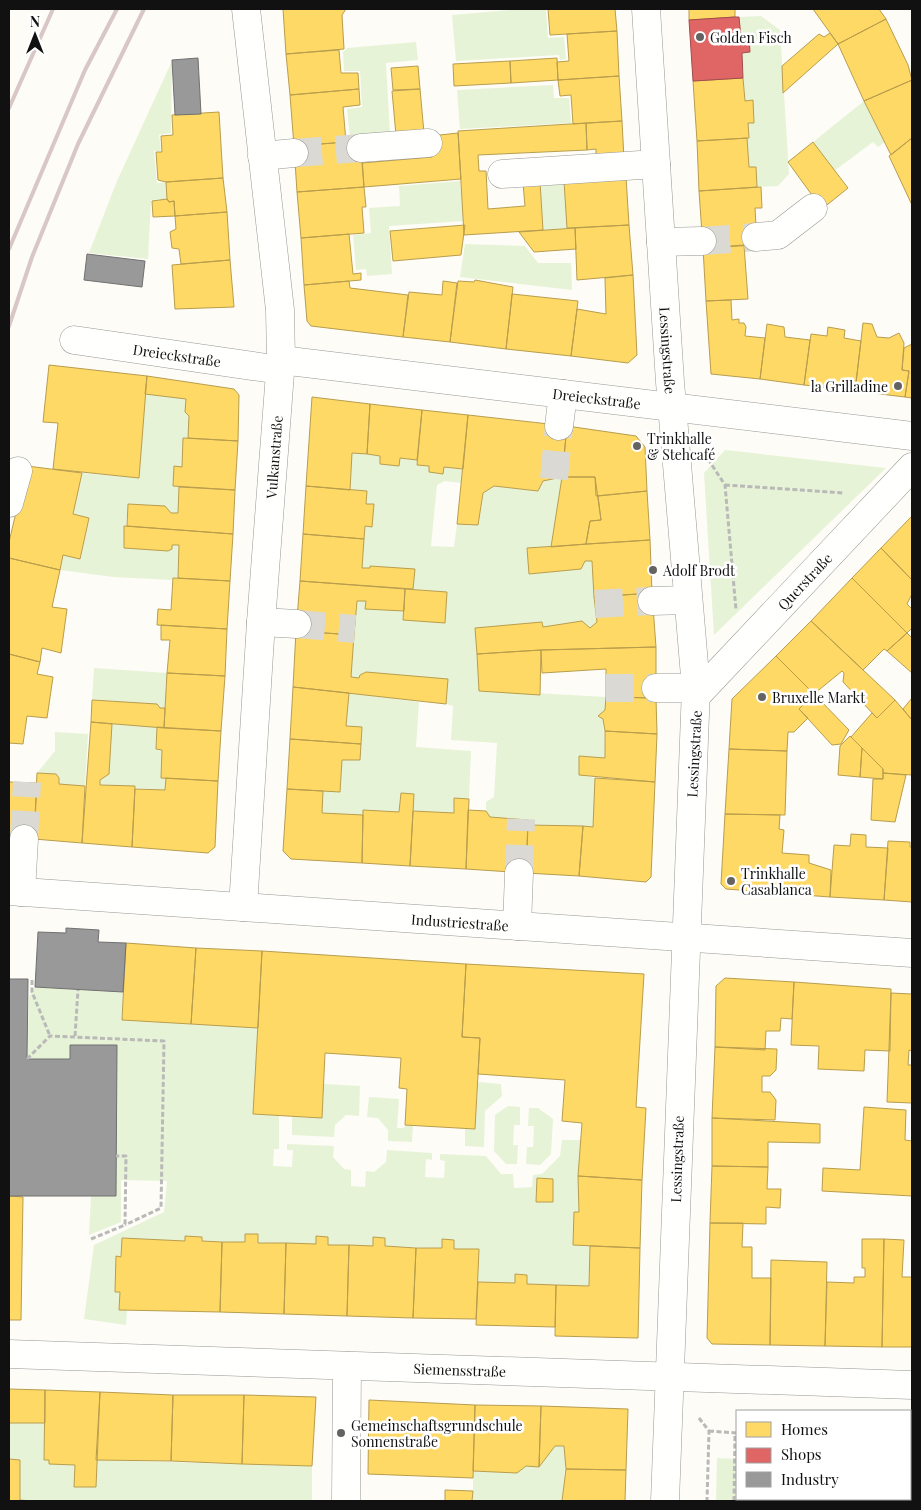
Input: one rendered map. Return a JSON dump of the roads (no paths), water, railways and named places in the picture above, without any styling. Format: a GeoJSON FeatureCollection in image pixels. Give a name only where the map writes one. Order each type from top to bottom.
{"type":"FeatureCollection","features":[{"type":"Feature","properties":{"kind":"street","name":"Vulkanstraße"},"geometry":{"type":"LineString","coordinates":[[243,907],[261,622],[281,365],[280,310],[246,9]]}},
{"type":"Feature","properties":{"kind":"street","name":"Lessingstraße"},"geometry":{"type":"LineString","coordinates":[[646,9],[687,600],[696,692],[665,1501]]}},
{"type":"Feature","properties":{"kind":"street"},"geometry":{"type":"LineString","coordinates":[[361,148],[428,143]]}},
{"type":"Feature","properties":{"kind":"street"},"geometry":{"type":"LineString","coordinates":[[262,156],[294,153]]}},
{"type":"Feature","properties":{"kind":"street"},"geometry":{"type":"LineString","coordinates":[[502,174],[656,164]]}},
{"type":"Feature","properties":{"kind":"street"},"geometry":{"type":"LineString","coordinates":[[756,236],[778,235],[813,208]]}},
{"type":"Feature","properties":{"kind":"street"},"geometry":{"type":"LineString","coordinates":[[662,242],[702,241]]}},
{"type":"Feature","properties":{"kind":"street","name":"Dreieckstraße"},"geometry":{"type":"LineString","coordinates":[[74,340],[281,365],[563,394],[912,436]]}},
{"type":"Feature","properties":{"kind":"street"},"geometry":{"type":"LineString","coordinates":[[559,426],[563,394]]}},
{"type":"Feature","properties":{"kind":"street","name":"Querstraße"},"geometry":{"type":"LineString","coordinates":[[696,692],[739,651],[912,467]]}},
{"type":"Feature","properties":{"kind":"street"},"geometry":{"type":"LineString","coordinates":[[9,503],[18,471]]}},
{"type":"Feature","properties":{"kind":"street"},"geometry":{"type":"LineString","coordinates":[[652,601],[687,600]]}},
{"type":"Feature","properties":{"kind":"street"},"geometry":{"type":"LineString","coordinates":[[261,622],[297,624]]}},
{"type":"Feature","properties":{"kind":"street"},"geometry":{"type":"LineString","coordinates":[[656,688],[696,692]]}},
{"type":"Feature","properties":{"kind":"street"},"geometry":{"type":"LineString","coordinates":[[15,892],[24,839]]}},
{"type":"Feature","properties":{"kind":"street"},"geometry":{"type":"LineString","coordinates":[[517,926],[519,873]]}},
{"type":"Feature","properties":{"kind":"street","name":"Industriestraße"},"geometry":{"type":"LineString","coordinates":[[15,892],[912,953]]}},
{"type":"Feature","properties":{"kind":"street","name":"Siemensstraße"},"geometry":{"type":"LineString","coordinates":[[9,1354],[912,1386]]}},
{"type":"Feature","properties":{"kind":"street"},"geometry":{"type":"LineString","coordinates":[[346,1501],[347,1366]]}},
{"type":"Feature","properties":{"kind":"tunnel"},"geometry":{"type":"LineString","coordinates":[[294,153],[361,148]]}},
{"type":"Feature","properties":{"kind":"tunnel"},"geometry":{"type":"LineString","coordinates":[[702,241],[756,237]]}},
{"type":"Feature","properties":{"kind":"tunnel"},"geometry":{"type":"LineString","coordinates":[[554,479],[559,426]]}},
{"type":"Feature","properties":{"kind":"tunnel"},"geometry":{"type":"LineString","coordinates":[[595,604],[652,601]]}},
{"type":"Feature","properties":{"kind":"tunnel"},"geometry":{"type":"LineString","coordinates":[[297,624],[355,629]]}},
{"type":"Feature","properties":{"kind":"tunnel"},"geometry":{"type":"LineString","coordinates":[[606,688],[656,688]]}},
{"type":"Feature","properties":{"kind":"tunnel"},"geometry":{"type":"LineString","coordinates":[[24,839],[27,782]]}},
{"type":"Feature","properties":{"kind":"tunnel"},"geometry":{"type":"LineString","coordinates":[[519,873],[521,819]]}},
{"type":"Feature","properties":{"kind":"railway"},"geometry":{"type":"LineString","coordinates":[[9,108],[53,9]]}},
{"type":"Feature","properties":{"kind":"railway"},"geometry":{"type":"LineString","coordinates":[[9,249],[85,70],[117,9]]}},
{"type":"Feature","properties":{"kind":"railway"},"geometry":{"type":"LineString","coordinates":[[9,326],[32,257],[78,144],[144,9]]}},
{"type":"Feature","properties":{"kind":"place","name":"Golden Fisch"},"geometry":{"type":"Point","coordinates":[700,37]}},
{"type":"Feature","properties":{"kind":"place","name":"la Grilladine"},"geometry":{"type":"Point","coordinates":[898,386]}},
{"type":"Feature","properties":{"kind":"place","name":"Trinkhalle & Stehcafé"},"geometry":{"type":"Point","coordinates":[637,446]}},
{"type":"Feature","properties":{"kind":"place","name":"Adolf Brodt"},"geometry":{"type":"Point","coordinates":[653,570]}},
{"type":"Feature","properties":{"kind":"place","name":"Bruxelle Markt"},"geometry":{"type":"Point","coordinates":[762,697]}},
{"type":"Feature","properties":{"kind":"place","name":"Trinkhalle Casablanca"},"geometry":{"type":"Point","coordinates":[731,881]}},
{"type":"Feature","properties":{"kind":"place","name":"Gemeinschaftsgrundschule Sonnenstraße"},"geometry":{"type":"Point","coordinates":[341,1433]}}]}
